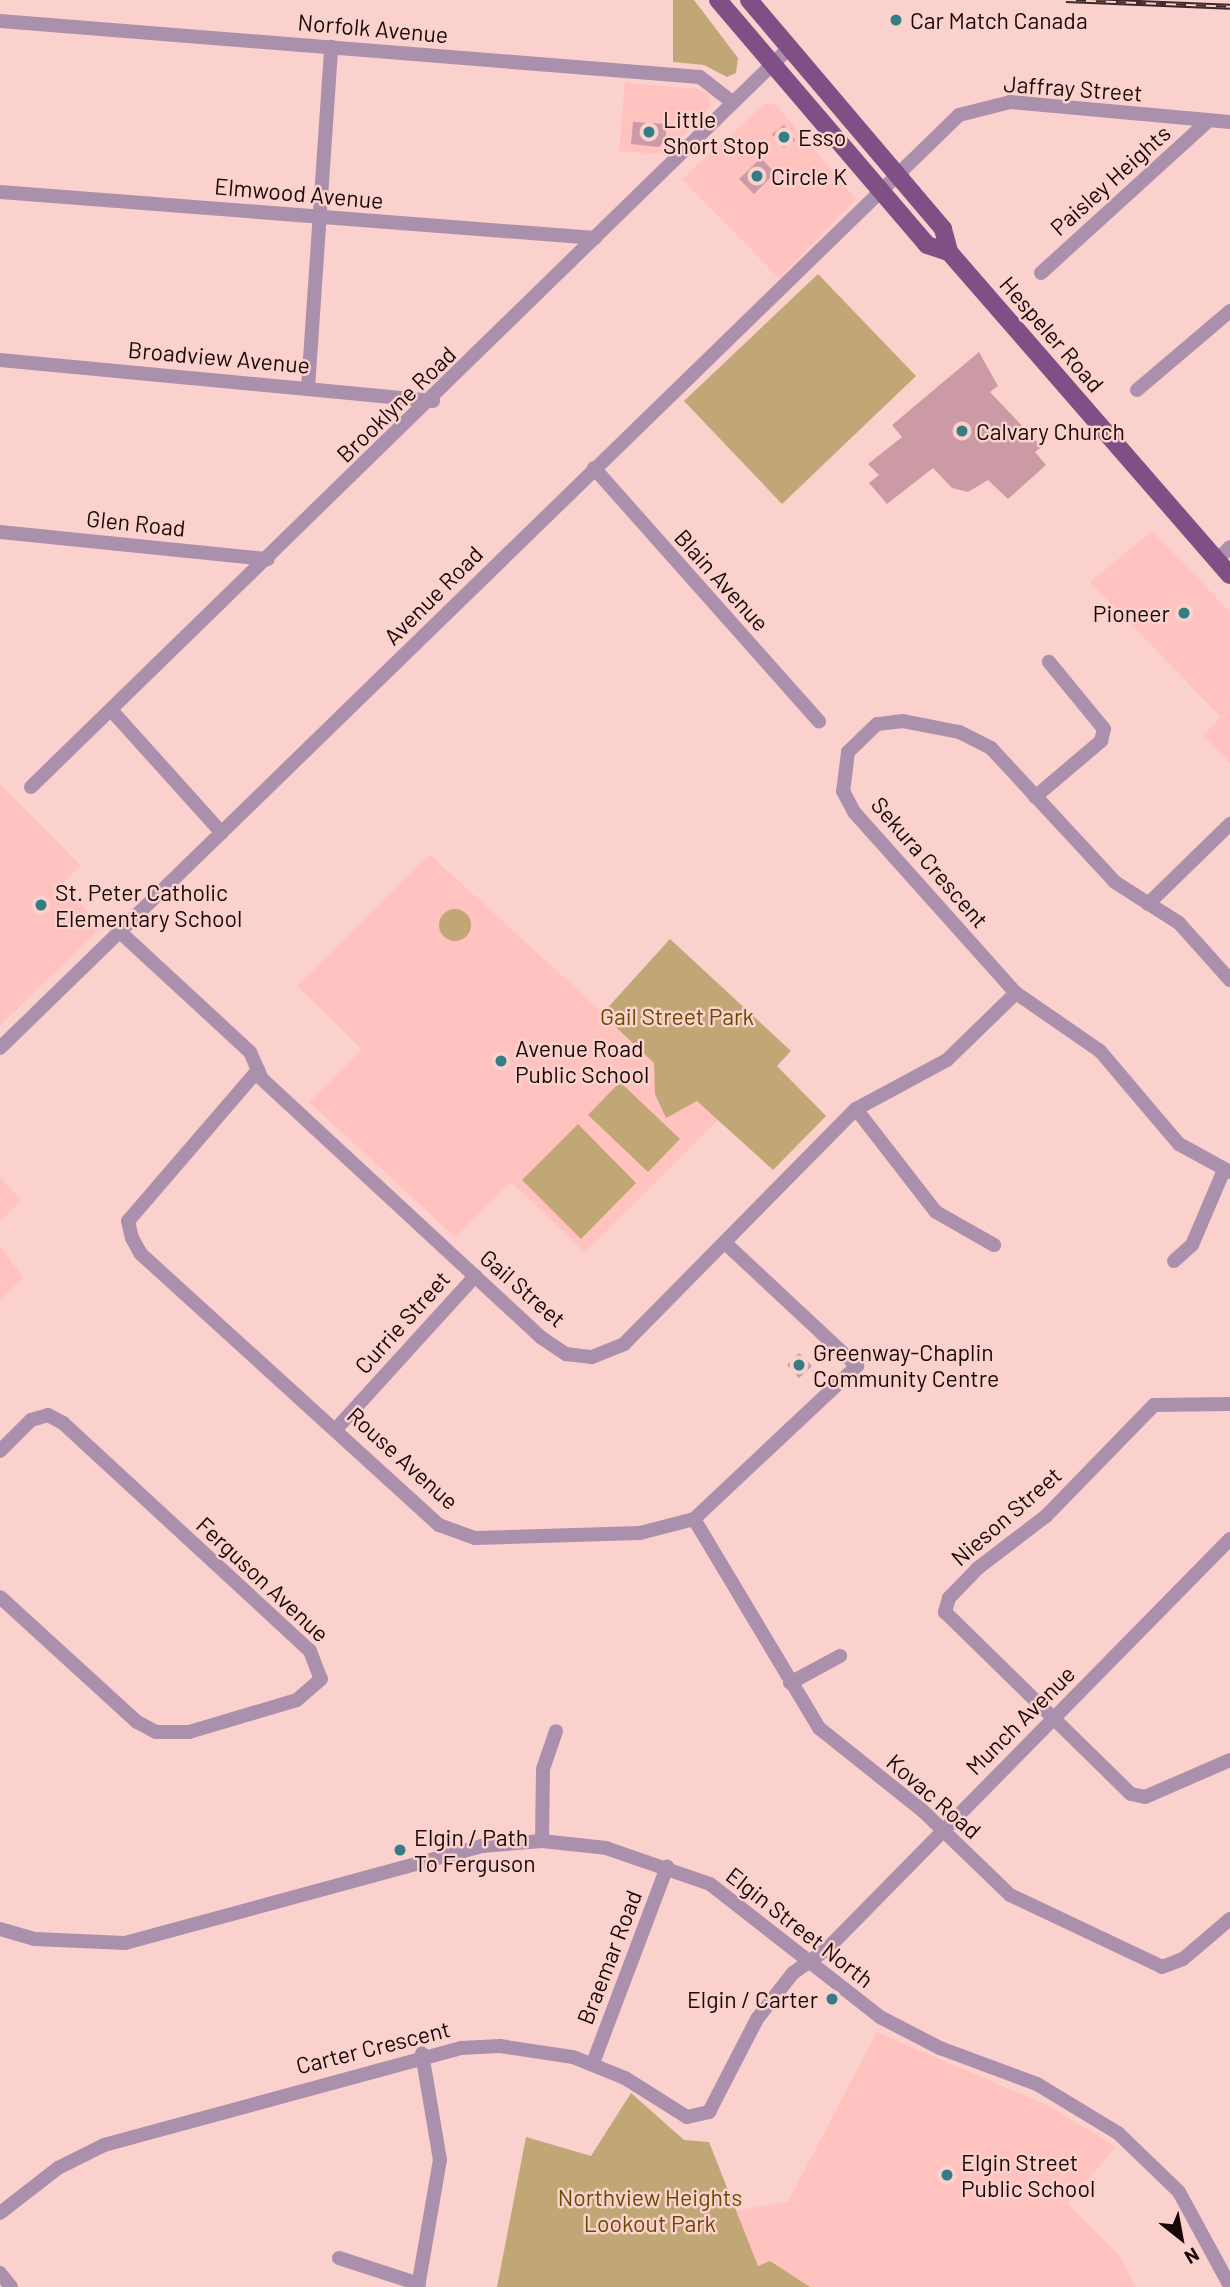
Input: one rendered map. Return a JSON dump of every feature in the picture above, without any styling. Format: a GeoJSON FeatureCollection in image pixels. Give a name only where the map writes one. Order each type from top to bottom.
{"type":"FeatureCollection","features":[{"type":"Feature","properties":{"kind":"main road","name":"Hespeler Road"},"geometry":{"type":"LineString","coordinates":[[718,0],[769,65],[927,245],[949,252]]}},
{"type":"Feature","properties":{"kind":"main road","name":"Hespeler Road"},"geometry":{"type":"LineString","coordinates":[[749,0],[943,229],[949,252],[1230,575]]}},
{"type":"Feature","properties":{"kind":"street","name":"Norfolk Avenue"},"geometry":{"type":"LineString","coordinates":[[0,21],[700,77],[732,102]]}},
{"type":"Feature","properties":{"kind":"street"},"geometry":{"type":"LineString","coordinates":[[308,388],[331,47]]}},
{"type":"Feature","properties":{"kind":"street","name":"Brooklyne Road"},"geometry":{"type":"LineString","coordinates":[[31,787],[433,401],[788,49]]}},
{"type":"Feature","properties":{"kind":"street","name":"Jaffray Street"},"geometry":{"type":"LineString","coordinates":[[897,175],[975,108],[1010,102],[1230,122]]}},
{"type":"Feature","properties":{"kind":"street","name":"Paisley Heights"},"geometry":{"type":"LineString","coordinates":[[1041,273],[1209,120]]}},
{"type":"Feature","properties":{"kind":"street","name":"Avenue Road"},"geometry":{"type":"LineString","coordinates":[[0,1048],[897,175]]}},
{"type":"Feature","properties":{"kind":"street","name":"Elmwood Avenue"},"geometry":{"type":"LineString","coordinates":[[0,192],[596,238]]}},
{"type":"Feature","properties":{"kind":"street"},"geometry":{"type":"LineString","coordinates":[[1137,390],[1230,311]]}},
{"type":"Feature","properties":{"kind":"street","name":"Broadview Avenue"},"geometry":{"type":"LineString","coordinates":[[0,360],[433,401]]}},
{"type":"Feature","properties":{"kind":"street","name":"Blain Avenue"},"geometry":{"type":"LineString","coordinates":[[594,468],[820,720]]}},
{"type":"Feature","properties":{"kind":"street","name":"Glen Road"},"geometry":{"type":"LineString","coordinates":[[0,532],[268,559]]}},
{"type":"Feature","properties":{"kind":"street"},"geometry":{"type":"LineString","coordinates":[[1217,560],[1230,547]]}},
{"type":"Feature","properties":{"kind":"street"},"geometry":{"type":"LineString","coordinates":[[1035,797],[1101,741],[1104,729],[1049,662]]}},
{"type":"Feature","properties":{"kind":"street"},"geometry":{"type":"LineString","coordinates":[[112,711],[222,833]]}},
{"type":"Feature","properties":{"kind":"street","name":"Sekura Crescent"},"geometry":{"type":"LineString","coordinates":[[1227,1171],[1179,1144],[1100,1051],[1016,993],[854,812],[843,791],[842,767],[860,734],[877,724],[936,726],[991,748],[1115,882],[1178,923],[1230,980]]}},
{"type":"Feature","properties":{"kind":"street"},"geometry":{"type":"LineString","coordinates":[[1148,904],[1230,824]]}},
{"type":"Feature","properties":{"kind":"street","name":"Gail Street"},"geometry":{"type":"LineString","coordinates":[[120,932],[250,1052],[258,1070],[542,1338],[566,1354],[592,1357],[624,1344],[856,1109],[947,1060],[1016,993]]}},
{"type":"Feature","properties":{"kind":"street","name":"Rouse Avenue"},"geometry":{"type":"LineString","coordinates":[[258,1070],[128,1221],[141,1254],[439,1525],[475,1538],[640,1533],[694,1519],[857,1366],[725,1243]]}},
{"type":"Feature","properties":{"kind":"street"},"geometry":{"type":"LineString","coordinates":[[856,1109],[936,1212],[993,1245]]}},
{"type":"Feature","properties":{"kind":"street"},"geometry":{"type":"LineString","coordinates":[[1174,1261],[1192,1245],[1227,1171]]}},
{"type":"Feature","properties":{"kind":"street","name":"Currie Street"},"geometry":{"type":"LineString","coordinates":[[336,1429],[475,1276]]}},
{"type":"Feature","properties":{"kind":"street","name":"Nieson Street"},"geometry":{"type":"LineString","coordinates":[[1052,1718],[952,1621],[945,1612],[949,1598],[1046,1516],[1154,1405],[1230,1404]]}},
{"type":"Feature","properties":{"kind":"street","name":"Ferguson Avenue"},"geometry":{"type":"LineString","coordinates":[[0,1451],[31,1420],[48,1415],[63,1423],[310,1651],[321,1679],[297,1700],[189,1732],[156,1732],[137,1722],[0,1597]]}},
{"type":"Feature","properties":{"kind":"street","name":"Kovac Road"},"geometry":{"type":"LineString","coordinates":[[694,1519],[819,1728],[943,1831],[1021,1902],[1150,1965],[1183,1959],[1230,1919]]}},
{"type":"Feature","properties":{"kind":"street","name":"Munch Avenue"},"geometry":{"type":"LineString","coordinates":[[810,1960],[943,1831],[1230,1539]]}},
{"type":"Feature","properties":{"kind":"street"},"geometry":{"type":"LineString","coordinates":[[790,1683],[840,1656]]}},
{"type":"Feature","properties":{"kind":"street"},"geometry":{"type":"LineString","coordinates":[[1052,1718],[1131,1794],[1145,1797],[1230,1760]]}},
{"type":"Feature","properties":{"kind":"street"},"geometry":{"type":"LineString","coordinates":[[542,1841],[542,1769],[556,1731]]}},
{"type":"Feature","properties":{"kind":"street","name":"Elgin Street North"},"geometry":{"type":"LineString","coordinates":[[0,1929],[85,1944],[163,1937],[421,1859],[542,1841],[606,1848],[710,1884],[894,2025],[1037,2084],[1118,2133],[1179,2192],[1227,2267],[1230,2286]]}},
{"type":"Feature","properties":{"kind":"street","name":"Braemar Road"},"geometry":{"type":"LineString","coordinates":[[593,2063],[667,1867]]}},
{"type":"Feature","properties":{"kind":"street","name":"Carter Crescent"},"geometry":{"type":"LineString","coordinates":[[0,2213],[58,2168],[104,2145],[422,2054],[500,2046],[593,2063],[696,2119],[717,2098],[765,2008],[810,1960]]}},
{"type":"Feature","properties":{"kind":"street"},"geometry":{"type":"LineString","coordinates":[[340,2258],[418,2285],[440,2160],[422,2054]]}},
{"type":"Feature","properties":{"kind":"street"},"geometry":{"type":"LineString","coordinates":[[0,2273],[11,2287]]}},
{"type":"Feature","properties":{"kind":"shaded area"},"geometry":{"type":"Polygon","coordinates":[[[625,83],[698,89],[709,94],[711,106],[666,154],[619,151],[625,83]]]}},
{"type":"Feature","properties":{"kind":"shaded area"},"geometry":{"type":"Polygon","coordinates":[[[766,103],[776,105],[856,199],[779,278],[682,179],[766,103]]]}},
{"type":"Feature","properties":{"kind":"shaded area"},"geometry":{"type":"Polygon","coordinates":[[[1152,531],[1230,612],[1230,763],[1203,735],[1221,717],[1090,582],[1152,531]]]}},
{"type":"Feature","properties":{"kind":"shaded area","name":"St. Peter Catholic Elementary School"},"geometry":{"type":"Polygon","coordinates":[[[0,784],[81,866],[62,883],[102,927],[0,1025],[0,784]]]}},
{"type":"Feature","properties":{"kind":"shaded area","name":"Avenue Road Public School"},"geometry":{"type":"Polygon","coordinates":[[[430,855],[719,1119],[585,1252],[511,1182],[455,1237],[309,1102],[362,1049],[297,986],[430,855]]]}},
{"type":"Feature","properties":{"kind":"shaded area"},"geometry":{"type":"Polygon","coordinates":[[[0,1177],[21,1200],[0,1222],[0,1177]]]}},
{"type":"Feature","properties":{"kind":"shaded area"},"geometry":{"type":"Polygon","coordinates":[[[0,1245],[23,1278],[0,1300],[0,1245]]]}},
{"type":"Feature","properties":{"kind":"shaded area","name":"Elgin Street Public School"},"geometry":{"type":"Polygon","coordinates":[[[877,2032],[1049,2106],[1116,2147],[1067,2203],[1120,2256],[1135,2287],[767,2287],[734,2211],[788,2202],[877,2032]]]}},
{"type":"Feature","properties":{"kind":"green space"},"geometry":{"type":"Polygon","coordinates":[[[673,0],[694,0],[738,58],[736,73],[727,77],[704,65],[673,62],[673,0]]]}},
{"type":"Feature","properties":{"kind":"green space"},"geometry":{"type":"Polygon","coordinates":[[[818,274],[916,376],[782,504],[684,401],[818,274]]]}},
{"type":"Feature","properties":{"kind":"green space"},"geometry":{"type":"Polygon","coordinates":[[[455,909],[466,914],[471,925],[466,936],[455,941],[444,936],[439,925],[444,914],[455,909]]]}},
{"type":"Feature","properties":{"kind":"green space","name":"Gail Street Park"},"geometry":{"type":"Polygon","coordinates":[[[670,939],[791,1051],[777,1066],[826,1116],[773,1170],[697,1101],[666,1118],[655,1094],[654,1063],[602,1014],[670,939]]]}},
{"type":"Feature","properties":{"kind":"green space"},"geometry":{"type":"Polygon","coordinates":[[[620,1082],[680,1139],[648,1172],[588,1115],[620,1082]]]}},
{"type":"Feature","properties":{"kind":"green space"},"geometry":{"type":"Polygon","coordinates":[[[578,1124],[636,1183],[581,1239],[522,1180],[578,1124]]]}},
{"type":"Feature","properties":{"kind":"green space","name":"Northview Heights Lookout Park"},"geometry":{"type":"Polygon","coordinates":[[[631,2093],[684,2140],[709,2142],[758,2266],[770,2261],[810,2287],[497,2287],[526,2137],[591,2156],[631,2093]]]}},
{"type":"Feature","properties":{"kind":"building","name":"Little Short Stop"},"geometry":{"type":"Polygon","coordinates":[[[633,122],[667,124],[665,140],[659,147],[631,144],[633,122]]]}},
{"type":"Feature","properties":{"kind":"building","name":"Esso"},"geometry":{"type":"Polygon","coordinates":[[[784,125],[795,140],[784,148],[772,134],[784,125]]]}},
{"type":"Feature","properties":{"kind":"building","name":"Circle K"},"geometry":{"type":"Polygon","coordinates":[[[761,158],[775,173],[754,194],[739,179],[761,158]]]}},
{"type":"Feature","properties":{"kind":"building","name":"Calvary Church"},"geometry":{"type":"Polygon","coordinates":[[[979,352],[998,386],[990,392],[1042,447],[1035,452],[1046,465],[1008,499],[988,480],[968,492],[952,488],[933,468],[887,504],[869,483],[879,475],[868,464],[902,437],[892,425],[979,352]]]}},
{"type":"Feature","properties":{"kind":"building","name":"Greenway-Chaplin Community Centre"},"geometry":{"type":"Polygon","coordinates":[[[799,1353],[812,1366],[799,1378],[787,1365],[799,1353]]]}},
{"type":"Feature","properties":{"kind":"railway"},"geometry":{"type":"LineString","coordinates":[[1066,0],[1230,7]]}},
{"type":"Feature","properties":{"kind":"place","name":"Car Match Canada"},"geometry":{"type":"Point","coordinates":[896,20]}},
{"type":"Feature","properties":{"kind":"place","name":"Little Short Stop"},"geometry":{"type":"Point","coordinates":[649,132]}},
{"type":"Feature","properties":{"kind":"place","name":"Esso"},"geometry":{"type":"Point","coordinates":[784,137]}},
{"type":"Feature","properties":{"kind":"place","name":"Circle K"},"geometry":{"type":"Point","coordinates":[757,176]}},
{"type":"Feature","properties":{"kind":"place","name":"Calvary Church"},"geometry":{"type":"Point","coordinates":[962,431]}},
{"type":"Feature","properties":{"kind":"place","name":"Pioneer"},"geometry":{"type":"Point","coordinates":[1184,613]}},
{"type":"Feature","properties":{"kind":"place","name":"St. Peter Catholic Elementary School"},"geometry":{"type":"Point","coordinates":[41,905]}},
{"type":"Feature","properties":{"kind":"place","name":"Avenue Road Public School"},"geometry":{"type":"Point","coordinates":[501,1061]}},
{"type":"Feature","properties":{"kind":"place","name":"Greenway-Chaplin Community Centre"},"geometry":{"type":"Point","coordinates":[799,1365]}},
{"type":"Feature","properties":{"kind":"place","name":"Elgin / Path To Ferguson"},"geometry":{"type":"Point","coordinates":[400,1850]}},
{"type":"Feature","properties":{"kind":"place","name":"Elgin / Carter"},"geometry":{"type":"Point","coordinates":[832,1999]}},
{"type":"Feature","properties":{"kind":"place","name":"Elgin Street Public School"},"geometry":{"type":"Point","coordinates":[947,2175]}}]}
